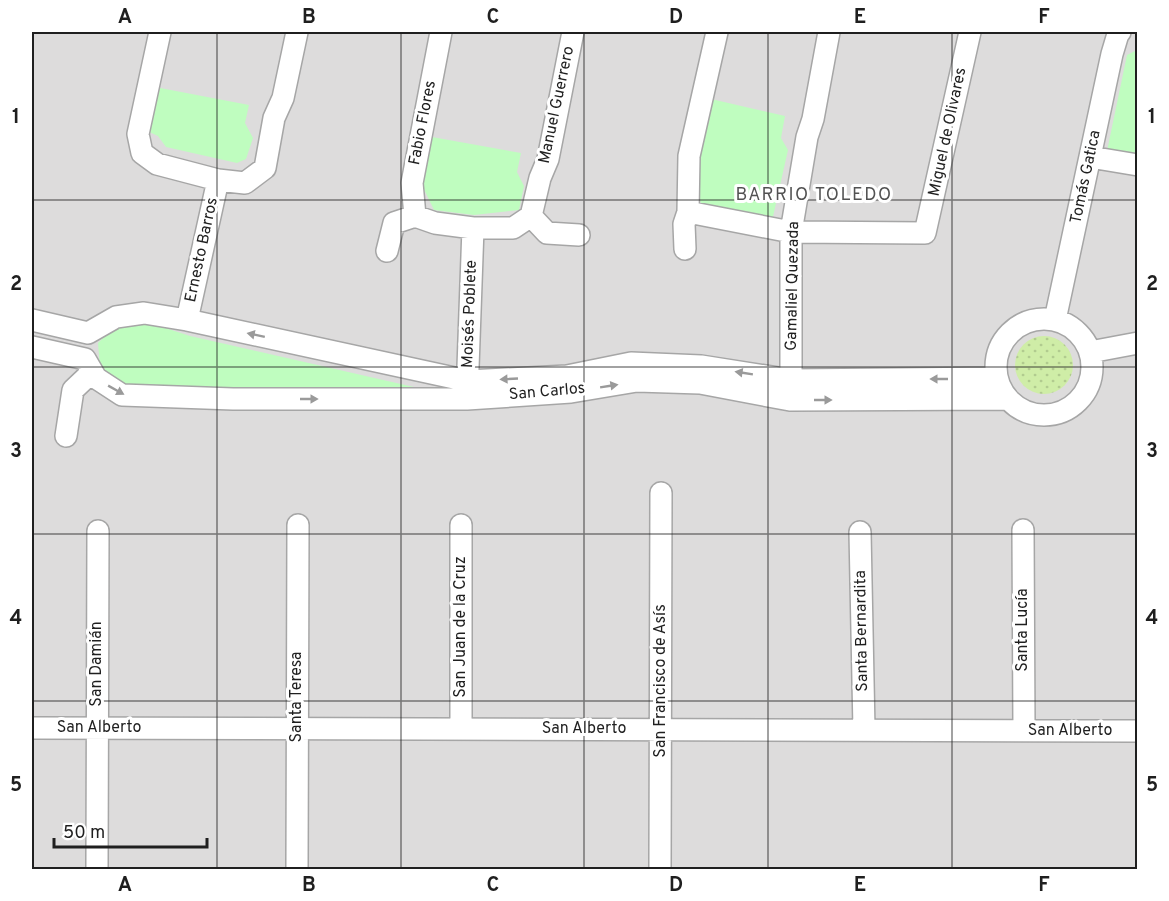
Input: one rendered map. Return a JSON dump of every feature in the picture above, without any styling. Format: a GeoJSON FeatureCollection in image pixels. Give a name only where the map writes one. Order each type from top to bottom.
{"type":"FeatureCollection","features":[{"type":"Feature","properties":{"kind":"street","name":"Ernesto Barros"},"geometry":{"type":"LineString","coordinates":[[160,32],[138,134],[142,153],[157,165],[218,180],[245,183],[265,168],[274,118],[283,98],[297,32]]}},
{"type":"Feature","properties":{"kind":"street","name":"Fabio Flores"},"geometry":{"type":"LineString","coordinates":[[415,216],[412,183],[441,32]]}},
{"type":"Feature","properties":{"kind":"street","name":"Manuel Guerrero"},"geometry":{"type":"LineString","coordinates":[[531,216],[540,178],[548,159],[573,32]]}},
{"type":"Feature","properties":{"kind":"street"},"geometry":{"type":"LineString","coordinates":[[685,249],[684,224],[688,212],[689,156],[717,32]]}},
{"type":"Feature","properties":{"kind":"street","name":"Gamaliel Quezada"},"geometry":{"type":"LineString","coordinates":[[791,390],[792,232],[807,137],[813,119],[829,32]]}},
{"type":"Feature","properties":{"kind":"street","name":"Miguel de Olivares"},"geometry":{"type":"LineString","coordinates":[[792,232],[926,233],[970,32]]}},
{"type":"Feature","properties":{"kind":"street","name":"Tomás Gatica"},"geometry":{"type":"LineString","coordinates":[[1055,320],[1119,32]]}},
{"type":"Feature","properties":{"kind":"street"},"geometry":{"type":"LineString","coordinates":[[1090,157],[1137,165]]}},
{"type":"Feature","properties":{"kind":"street","name":"Ernesto Barros"},"geometry":{"type":"LineString","coordinates":[[187,320],[218,180]]}},
{"type":"Feature","properties":{"kind":"street"},"geometry":{"type":"LineString","coordinates":[[688,212],[792,232]]}},
{"type":"Feature","properties":{"kind":"street"},"geometry":{"type":"LineString","coordinates":[[387,251],[394,223],[415,216],[435,223],[474,228],[513,228],[531,216],[547,233],[579,235]]}},
{"type":"Feature","properties":{"kind":"street","name":"Moisés Poblete"},"geometry":{"type":"LineString","coordinates":[[467,390],[474,228]]}},
{"type":"Feature","properties":{"kind":"street","name":"San Carlos"},"geometry":{"type":"LineString","coordinates":[[88,333],[117,317],[144,313],[187,320],[467,390]]}},
{"type":"Feature","properties":{"kind":"street"},"geometry":{"type":"LineString","coordinates":[[1038,319],[1064,323],[1080,335],[1090,352],[1092,366],[1090,381],[1084,394],[1074,405],[1062,412],[1048,415],[1033,414],[1020,408],[1008,399],[997,378],[996,362],[1001,347],[1010,334],[1023,324],[1038,319]]}},
{"type":"Feature","properties":{"kind":"street"},"geometry":{"type":"LineString","coordinates":[[32,320],[88,333],[89,366],[73,390],[66,436]]}},
{"type":"Feature","properties":{"kind":"street"},"geometry":{"type":"LineString","coordinates":[[1090,352],[1137,344]]}},
{"type":"Feature","properties":{"kind":"street","name":"San Carlos"},"geometry":{"type":"LineString","coordinates":[[32,347],[89,366],[96,378],[122,395],[234,399],[467,390],[567,376],[631,363],[701,366],[791,390],[1008,399]]}},
{"type":"Feature","properties":{"kind":"street","name":"San Carlos"},"geometry":{"type":"LineString","coordinates":[[791,390],[997,378]]}},
{"type":"Feature","properties":{"kind":"street","name":"San Francisco de Asís"},"geometry":{"type":"LineString","coordinates":[[660,870],[662,493]]}},
{"type":"Feature","properties":{"kind":"street","name":"Santa Teresa"},"geometry":{"type":"LineString","coordinates":[[297,870],[298,525]]}},
{"type":"Feature","properties":{"kind":"street","name":"San Juan de la Cruz"},"geometry":{"type":"LineString","coordinates":[[461,525],[461,729]]}},
{"type":"Feature","properties":{"kind":"street","name":"Santa Lucía"},"geometry":{"type":"LineString","coordinates":[[1023,530],[1024,731]]}},
{"type":"Feature","properties":{"kind":"street","name":"San Damián"},"geometry":{"type":"LineString","coordinates":[[97,870],[98,531]]}},
{"type":"Feature","properties":{"kind":"street","name":"Santa Bernardita"},"geometry":{"type":"LineString","coordinates":[[860,532],[864,730]]}},
{"type":"Feature","properties":{"kind":"street","name":"San Alberto"},"geometry":{"type":"LineString","coordinates":[[32,728],[1137,731]]}},
{"type":"Feature","properties":{"kind":"shaded area"},"geometry":{"type":"Polygon","coordinates":[[[32,32],[1137,32],[1137,869],[32,869],[32,32]]]}},
{"type":"Feature","properties":{"kind":"green space"},"geometry":{"type":"Polygon","coordinates":[[[1137,50],[1137,158],[1107,151],[1127,55],[1137,50]]]}},
{"type":"Feature","properties":{"kind":"green space"},"geometry":{"type":"Polygon","coordinates":[[[155,87],[249,105],[245,123],[253,138],[246,159],[237,163],[166,147],[158,136],[147,131],[155,87]]]}},
{"type":"Feature","properties":{"kind":"green space"},"geometry":{"type":"Polygon","coordinates":[[[711,99],[785,116],[781,138],[788,150],[772,221],[706,209],[695,195],[697,163],[711,99]]]}},
{"type":"Feature","properties":{"kind":"green space"},"geometry":{"type":"Polygon","coordinates":[[[432,137],[521,153],[517,172],[524,186],[519,210],[474,215],[434,210],[422,185],[432,137]]]}},
{"type":"Feature","properties":{"kind":"green space"},"geometry":{"type":"Polygon","coordinates":[[[150,323],[190,336],[427,390],[224,391],[121,384],[100,367],[98,343],[117,324],[150,323]]]}},
{"type":"Feature","properties":{"kind":"green space"},"geometry":{"type":"Polygon","coordinates":[[[1044,336],[1055,338],[1068,349],[1073,365],[1071,376],[1060,389],[1044,394],[1033,392],[1020,381],[1015,365],[1017,354],[1028,341],[1044,336]]]}},
{"type":"Feature","properties":{"kind":"district","name":"BARRIO TOLEDO"},"geometry":{"type":"Point","coordinates":[814,195]}}]}
